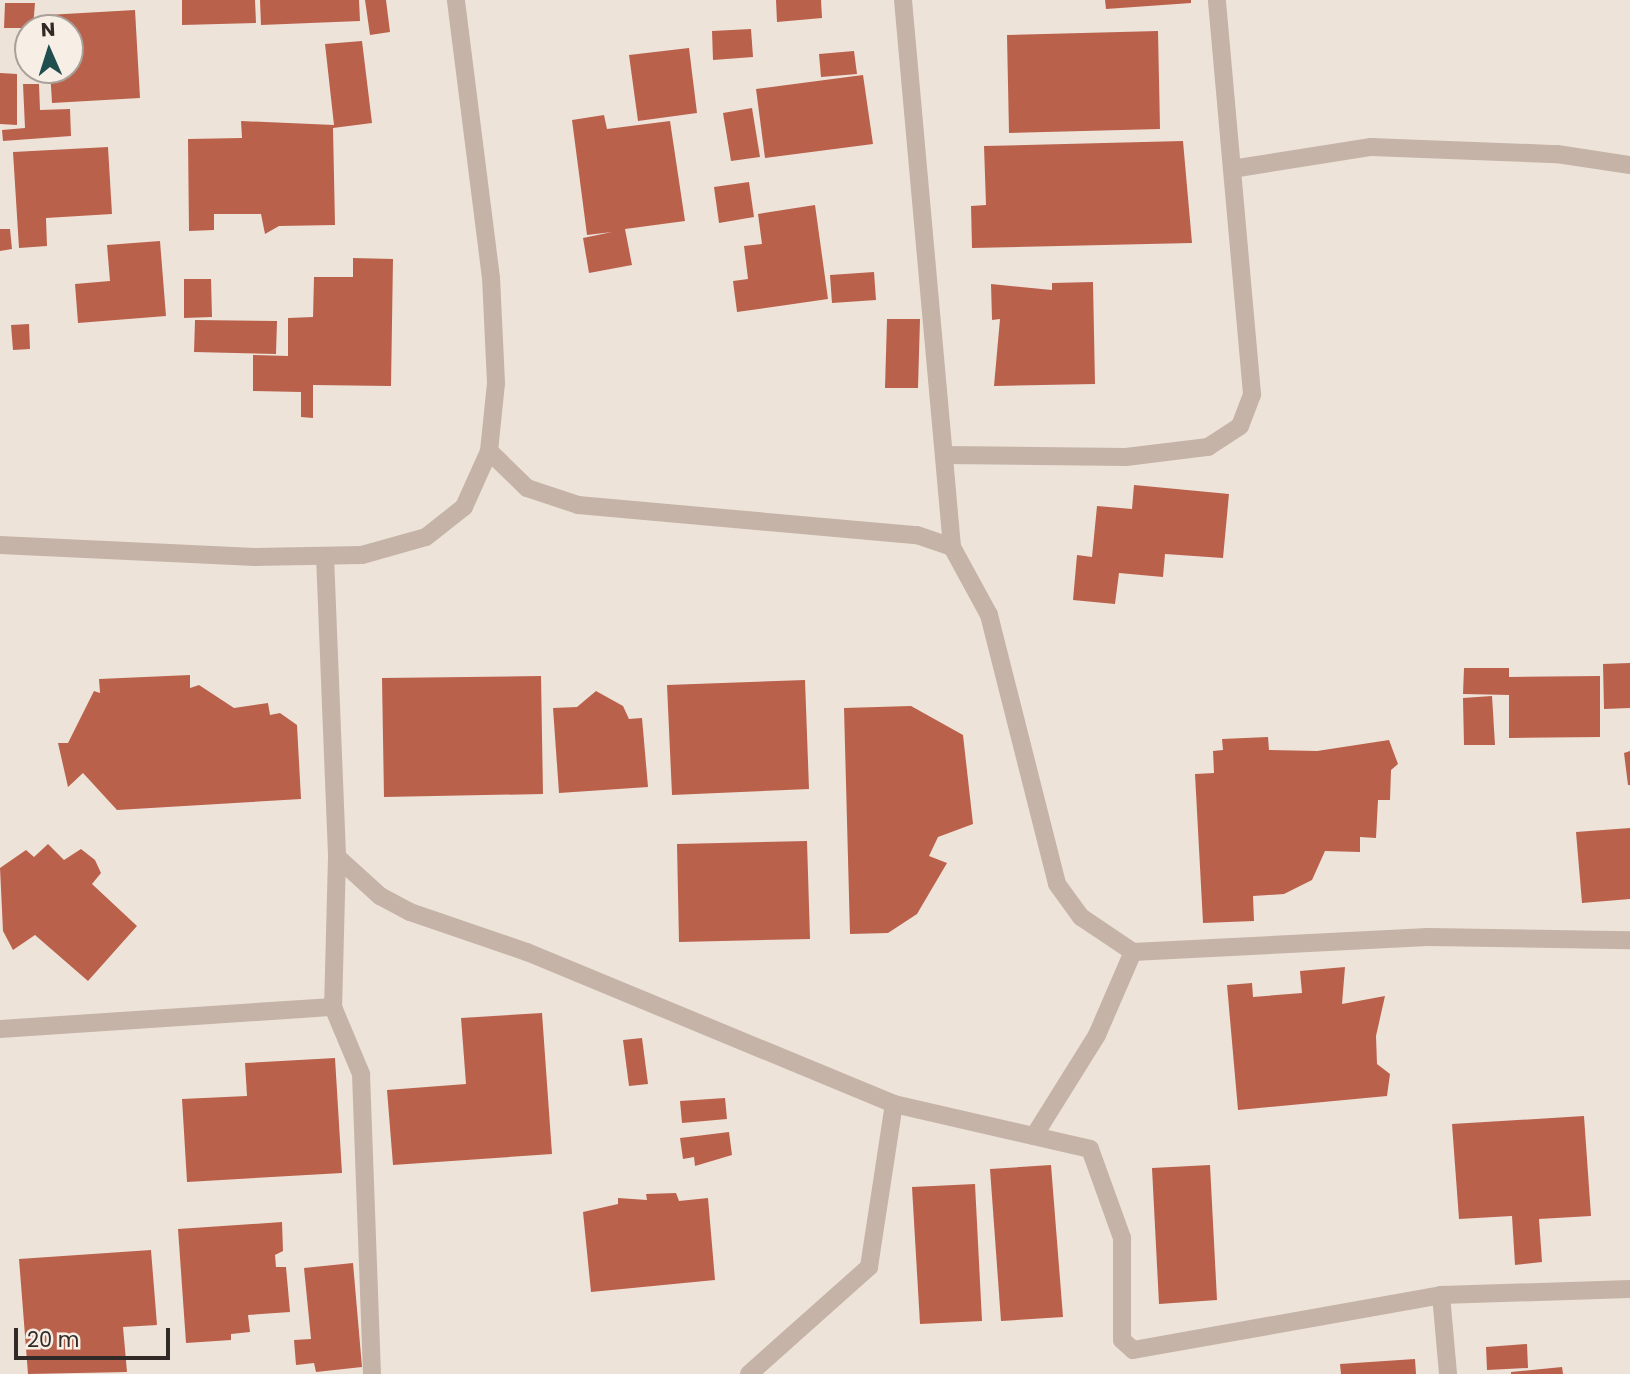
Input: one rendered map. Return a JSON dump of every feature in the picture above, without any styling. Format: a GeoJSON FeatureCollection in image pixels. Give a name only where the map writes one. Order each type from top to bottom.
{"type":"FeatureCollection","features":[{"type":"Feature","properties":{"kind":"street"},"geometry":{"type":"LineString","coordinates":[[0,545],[362,555],[426,537],[464,507],[489,451],[496,383],[491,278],[456,0]]}},
{"type":"Feature","properties":{"kind":"street"},"geometry":{"type":"LineString","coordinates":[[903,0],[953,547],[989,615],[1057,884],[1081,917],[1133,952],[1428,937],[1630,940]]}},
{"type":"Feature","properties":{"kind":"street"},"geometry":{"type":"LineString","coordinates":[[944,455],[1126,457],[1208,447],[1240,426],[1252,394],[1217,0]]}},
{"type":"Feature","properties":{"kind":"street"},"geometry":{"type":"LineString","coordinates":[[1232,169],[1371,147],[1557,155],[1630,165]]}},
{"type":"Feature","properties":{"kind":"street"},"geometry":{"type":"LineString","coordinates":[[489,451],[527,488],[579,505],[917,536],[953,547]]}},
{"type":"Feature","properties":{"kind":"street"},"geometry":{"type":"LineString","coordinates":[[325,556],[337,857],[333,1007],[361,1074],[372,1374]]}},
{"type":"Feature","properties":{"kind":"street"},"geometry":{"type":"LineString","coordinates":[[337,857],[380,896],[410,912],[527,952],[894,1104],[1090,1149],[1122,1238],[1122,1340],[1133,1350],[1440,1295],[1630,1289]]}},
{"type":"Feature","properties":{"kind":"street"},"geometry":{"type":"LineString","coordinates":[[1034,1136],[1097,1035],[1133,952]]}},
{"type":"Feature","properties":{"kind":"street"},"geometry":{"type":"LineString","coordinates":[[0,1029],[333,1007]]}},
{"type":"Feature","properties":{"kind":"street"},"geometry":{"type":"LineString","coordinates":[[749,1374],[869,1267],[894,1104]]}},
{"type":"Feature","properties":{"kind":"street"},"geometry":{"type":"LineString","coordinates":[[1440,1295],[1448,1374]]}},
{"type":"Feature","properties":{"kind":"building"},"geometry":{"type":"Polygon","coordinates":[[[182,0],[255,0],[256,23],[182,25],[182,0]]]}},
{"type":"Feature","properties":{"kind":"building"},"geometry":{"type":"Polygon","coordinates":[[[260,0],[359,0],[360,21],[261,25],[260,0]]]}},
{"type":"Feature","properties":{"kind":"building"},"geometry":{"type":"Polygon","coordinates":[[[365,0],[386,0],[390,32],[370,35],[365,0]]]}},
{"type":"Feature","properties":{"kind":"building"},"geometry":{"type":"Polygon","coordinates":[[[776,0],[821,0],[822,18],[777,22],[776,0]]]}},
{"type":"Feature","properties":{"kind":"building"},"geometry":{"type":"Polygon","coordinates":[[[1105,0],[1191,0],[1191,3],[1106,9],[1105,0]]]}},
{"type":"Feature","properties":{"kind":"building"},"geometry":{"type":"Polygon","coordinates":[[[5,3],[35,3],[34,14],[14,14],[14,28],[4,28],[5,3]]]}},
{"type":"Feature","properties":{"kind":"building"},"geometry":{"type":"Polygon","coordinates":[[[135,10],[140,98],[52,103],[51,84],[84,84],[84,14],[65,14],[135,10]]]}},
{"type":"Feature","properties":{"kind":"building"},"geometry":{"type":"Polygon","coordinates":[[[751,29],[753,57],[713,60],[712,31],[751,29]]]}},
{"type":"Feature","properties":{"kind":"building"},"geometry":{"type":"Polygon","coordinates":[[[1158,31],[1160,129],[1009,133],[1007,35],[1158,31]]]}},
{"type":"Feature","properties":{"kind":"building"},"geometry":{"type":"Polygon","coordinates":[[[362,41],[372,123],[333,128],[335,225],[279,226],[265,234],[261,214],[214,214],[214,230],[189,231],[188,139],[242,138],[241,121],[334,125],[325,44],[362,41]]]}},
{"type":"Feature","properties":{"kind":"building"},"geometry":{"type":"Polygon","coordinates":[[[689,48],[697,113],[638,121],[629,55],[689,48]]]}},
{"type":"Feature","properties":{"kind":"building"},"geometry":{"type":"Polygon","coordinates":[[[854,51],[857,74],[821,77],[819,54],[854,51]]]}},
{"type":"Feature","properties":{"kind":"building"},"geometry":{"type":"Polygon","coordinates":[[[0,73],[14,74],[14,84],[17,84],[17,125],[0,124],[0,73]]]}},
{"type":"Feature","properties":{"kind":"building"},"geometry":{"type":"Polygon","coordinates":[[[863,75],[873,144],[765,158],[756,89],[863,75]]]}},
{"type":"Feature","properties":{"kind":"building"},"geometry":{"type":"Polygon","coordinates":[[[23,84],[39,84],[40,110],[70,109],[71,136],[3,141],[2,130],[25,128],[23,84]]]}},
{"type":"Feature","properties":{"kind":"building"},"geometry":{"type":"Polygon","coordinates":[[[752,108],[760,157],[731,161],[723,113],[752,108]]]}},
{"type":"Feature","properties":{"kind":"building"},"geometry":{"type":"Polygon","coordinates":[[[604,115],[607,129],[670,121],[685,221],[625,229],[632,265],[589,273],[583,238],[612,232],[587,235],[572,120],[604,115]]]}},
{"type":"Feature","properties":{"kind":"building"},"geometry":{"type":"Polygon","coordinates":[[[1183,141],[1192,243],[972,248],[971,206],[986,205],[984,146],[1183,141]]]}},
{"type":"Feature","properties":{"kind":"building"},"geometry":{"type":"Polygon","coordinates":[[[108,147],[112,214],[46,218],[47,246],[19,248],[13,152],[108,147]]]}},
{"type":"Feature","properties":{"kind":"building"},"geometry":{"type":"Polygon","coordinates":[[[749,182],[754,217],[719,223],[714,187],[749,182]]]}},
{"type":"Feature","properties":{"kind":"building"},"geometry":{"type":"Polygon","coordinates":[[[815,205],[828,299],[737,312],[733,281],[748,279],[744,246],[762,244],[758,214],[815,205]]]}},
{"type":"Feature","properties":{"kind":"building"},"geometry":{"type":"Polygon","coordinates":[[[0,229],[10,229],[12,249],[0,251],[0,229]]]}},
{"type":"Feature","properties":{"kind":"building"},"geometry":{"type":"Polygon","coordinates":[[[160,241],[166,316],[78,323],[75,284],[110,281],[107,245],[160,241]]]}},
{"type":"Feature","properties":{"kind":"building"},"geometry":{"type":"Polygon","coordinates":[[[353,258],[393,259],[391,386],[313,385],[313,418],[301,417],[301,392],[253,391],[253,355],[288,356],[288,318],[313,317],[314,277],[353,277],[353,258]]]}},
{"type":"Feature","properties":{"kind":"building"},"geometry":{"type":"Polygon","coordinates":[[[874,272],[876,300],[832,303],[830,275],[874,272]]]}},
{"type":"Feature","properties":{"kind":"building"},"geometry":{"type":"Polygon","coordinates":[[[184,279],[211,279],[212,317],[184,318],[184,279]]]}},
{"type":"Feature","properties":{"kind":"building"},"geometry":{"type":"Polygon","coordinates":[[[1093,282],[1095,384],[994,386],[1000,319],[992,320],[991,284],[1052,290],[1052,283],[1093,282]]]}},
{"type":"Feature","properties":{"kind":"building"},"geometry":{"type":"Polygon","coordinates":[[[887,319],[920,319],[918,388],[885,388],[887,319]]]}},
{"type":"Feature","properties":{"kind":"building"},"geometry":{"type":"Polygon","coordinates":[[[195,320],[277,321],[276,354],[194,352],[195,320]]]}},
{"type":"Feature","properties":{"kind":"building"},"geometry":{"type":"Polygon","coordinates":[[[29,324],[30,349],[13,350],[11,325],[29,324]]]}},
{"type":"Feature","properties":{"kind":"building"},"geometry":{"type":"Polygon","coordinates":[[[1134,485],[1229,494],[1223,558],[1165,554],[1163,577],[1119,573],[1115,604],[1073,600],[1077,555],[1092,557],[1097,506],[1132,509],[1134,485]]]}},
{"type":"Feature","properties":{"kind":"building"},"geometry":{"type":"Polygon","coordinates":[[[1630,663],[1630,708],[1604,709],[1603,664],[1630,663]]]}},
{"type":"Feature","properties":{"kind":"building"},"geometry":{"type":"Polygon","coordinates":[[[1464,668],[1509,668],[1509,677],[1600,676],[1600,737],[1509,738],[1509,695],[1463,694],[1464,668]]]}},
{"type":"Feature","properties":{"kind":"building"},"geometry":{"type":"Polygon","coordinates":[[[190,675],[190,688],[199,685],[234,708],[268,703],[270,715],[280,713],[297,725],[301,799],[117,810],[83,773],[68,787],[58,743],[68,743],[94,691],[100,693],[99,679],[190,675]]]}},
{"type":"Feature","properties":{"kind":"building"},"geometry":{"type":"Polygon","coordinates":[[[541,676],[543,794],[384,797],[382,678],[541,676]]]}},
{"type":"Feature","properties":{"kind":"building"},"geometry":{"type":"Polygon","coordinates":[[[805,680],[809,789],[672,795],[667,685],[805,680]]]}},
{"type":"Feature","properties":{"kind":"building"},"geometry":{"type":"Polygon","coordinates":[[[596,691],[623,706],[629,719],[642,718],[648,787],[559,793],[553,708],[577,707],[596,691]]]}},
{"type":"Feature","properties":{"kind":"building"},"geometry":{"type":"Polygon","coordinates":[[[1492,696],[1495,745],[1464,745],[1463,698],[1492,696]]]}},
{"type":"Feature","properties":{"kind":"building"},"geometry":{"type":"Polygon","coordinates":[[[911,706],[963,735],[973,824],[938,837],[929,856],[947,863],[917,914],[888,933],[850,934],[844,708],[911,706]]]}},
{"type":"Feature","properties":{"kind":"building"},"geometry":{"type":"Polygon","coordinates":[[[1268,737],[1269,750],[1317,751],[1389,740],[1398,764],[1391,770],[1390,800],[1378,800],[1376,838],[1360,837],[1360,852],[1325,851],[1312,880],[1284,894],[1253,896],[1254,921],[1203,923],[1195,774],[1214,773],[1213,751],[1223,750],[1222,739],[1268,737]]]}},
{"type":"Feature","properties":{"kind":"building"},"geometry":{"type":"Polygon","coordinates":[[[1630,751],[1630,785],[1628,785],[1624,753],[1630,751]]]}},
{"type":"Feature","properties":{"kind":"building"},"geometry":{"type":"Polygon","coordinates":[[[1630,828],[1630,899],[1582,903],[1576,832],[1630,828]]]}},
{"type":"Feature","properties":{"kind":"building"},"geometry":{"type":"Polygon","coordinates":[[[807,841],[810,939],[679,942],[677,844],[807,841]]]}},
{"type":"Feature","properties":{"kind":"building"},"geometry":{"type":"Polygon","coordinates":[[[48,844],[64,860],[81,849],[95,860],[101,873],[92,884],[137,926],[88,981],[35,935],[13,950],[3,931],[0,868],[26,850],[34,857],[48,844]]]}},
{"type":"Feature","properties":{"kind":"building"},"geometry":{"type":"Polygon","coordinates":[[[1345,967],[1342,1004],[1385,996],[1376,1036],[1377,1064],[1390,1074],[1387,1096],[1238,1110],[1227,985],[1252,983],[1253,997],[1302,993],[1300,971],[1345,967]]]}},
{"type":"Feature","properties":{"kind":"building"},"geometry":{"type":"Polygon","coordinates":[[[542,1013],[552,1154],[393,1165],[387,1090],[466,1084],[461,1018],[542,1013]]]}},
{"type":"Feature","properties":{"kind":"building"},"geometry":{"type":"Polygon","coordinates":[[[642,1038],[648,1084],[629,1086],[623,1040],[642,1038]]]}},
{"type":"Feature","properties":{"kind":"building"},"geometry":{"type":"Polygon","coordinates":[[[335,1058],[342,1173],[187,1182],[182,1099],[247,1096],[245,1063],[335,1058]]]}},
{"type":"Feature","properties":{"kind":"building"},"geometry":{"type":"Polygon","coordinates":[[[725,1098],[727,1119],[682,1123],[680,1101],[725,1098]]]}},
{"type":"Feature","properties":{"kind":"building"},"geometry":{"type":"Polygon","coordinates":[[[1584,1116],[1591,1216],[1539,1219],[1542,1262],[1515,1265],[1512,1216],[1459,1219],[1452,1124],[1584,1116]]]}},
{"type":"Feature","properties":{"kind":"building"},"geometry":{"type":"Polygon","coordinates":[[[729,1132],[732,1155],[695,1166],[694,1157],[683,1159],[680,1138],[729,1132]]]}},
{"type":"Feature","properties":{"kind":"building"},"geometry":{"type":"Polygon","coordinates":[[[1051,1165],[1063,1317],[1001,1321],[990,1169],[1051,1165]]]}},
{"type":"Feature","properties":{"kind":"building"},"geometry":{"type":"Polygon","coordinates":[[[1210,1165],[1217,1300],[1159,1304],[1152,1168],[1210,1165]]]}},
{"type":"Feature","properties":{"kind":"building"},"geometry":{"type":"Polygon","coordinates":[[[975,1184],[982,1321],[920,1324],[912,1187],[975,1184]]]}},
{"type":"Feature","properties":{"kind":"building"},"geometry":{"type":"Polygon","coordinates":[[[676,1193],[679,1201],[708,1198],[715,1280],[591,1292],[583,1212],[618,1204],[618,1198],[647,1200],[646,1194],[676,1193]]]}},
{"type":"Feature","properties":{"kind":"building"},"geometry":{"type":"Polygon","coordinates":[[[282,1222],[283,1251],[275,1255],[276,1267],[286,1267],[290,1312],[248,1315],[250,1332],[231,1334],[231,1340],[186,1343],[178,1229],[282,1222]]]}},
{"type":"Feature","properties":{"kind":"building"},"geometry":{"type":"Polygon","coordinates":[[[151,1250],[157,1325],[123,1327],[127,1372],[28,1374],[19,1259],[151,1250]]]}},
{"type":"Feature","properties":{"kind":"building"},"geometry":{"type":"Polygon","coordinates":[[[353,1263],[362,1367],[316,1372],[314,1363],[296,1365],[294,1340],[311,1339],[304,1268],[353,1263]]]}},
{"type":"Feature","properties":{"kind":"building"},"geometry":{"type":"Polygon","coordinates":[[[1527,1344],[1528,1368],[1487,1370],[1486,1347],[1527,1344]]]}},
{"type":"Feature","properties":{"kind":"building"},"geometry":{"type":"Polygon","coordinates":[[[1415,1359],[1416,1374],[1341,1374],[1340,1364],[1415,1359]]]}},
{"type":"Feature","properties":{"kind":"building"},"geometry":{"type":"Polygon","coordinates":[[[1562,1367],[1563,1374],[1511,1374],[1511,1372],[1562,1367]]]}}]}
